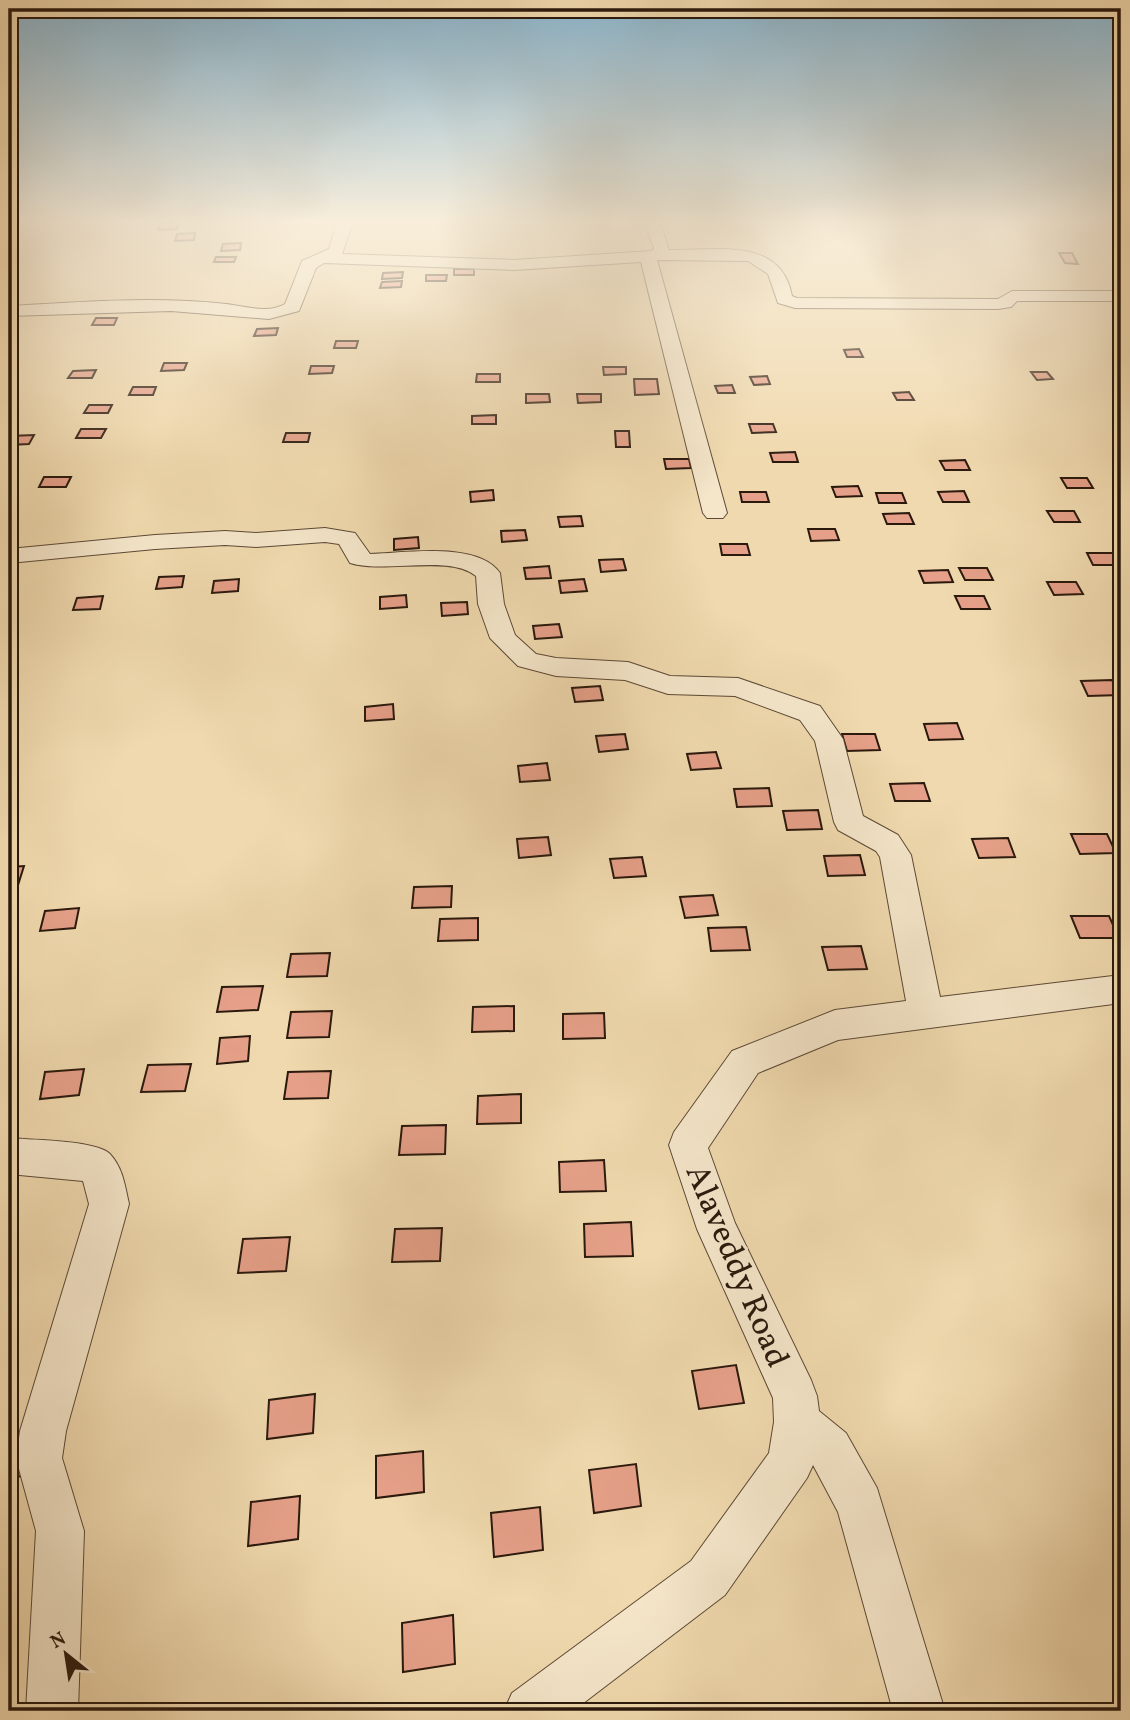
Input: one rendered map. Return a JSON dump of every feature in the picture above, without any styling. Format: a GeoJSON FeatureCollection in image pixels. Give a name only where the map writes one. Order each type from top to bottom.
{"type":"FeatureCollection","features":[{"type":"Feature","properties":{"kind":"street"},"geometry":{"type":"LineString","coordinates":[[9,311],[207,307],[274,314],[287,312],[295,300]]}},
{"type":"Feature","properties":{"kind":"street"},"geometry":{"type":"LineString","coordinates":[[665,300],[715,513]]}},
{"type":"Feature","properties":{"kind":"street"},"geometry":{"type":"LineString","coordinates":[[787,300],[795,303],[998,304],[1008,300]]}},
{"type":"Feature","properties":{"kind":"street"},"geometry":{"type":"LineString","coordinates":[[9,556],[155,542],[225,538],[256,540],[325,535],[347,538],[359,558],[369,561],[443,559],[474,562],[488,573],[491,604],[503,638],[527,660],[556,667],[628,671],[668,685],[738,687],[810,713],[829,739],[849,822],[887,843],[895,855],[926,1013]]}},
{"type":"Feature","properties":{"kind":"street","name":"Alaveddy Road"},"geometry":{"type":"LineString","coordinates":[[530,1711],[708,1578],[791,1462],[797,1422],[794,1396],[717,1229],[688,1145],[745,1062],[835,1025],[1121,989]]}},
{"type":"Feature","properties":{"kind":"street"},"geometry":{"type":"LineString","coordinates":[[9,1156],[94,1164],[104,1178],[109,1204],[43,1431],[39,1458],[60,1531],[52,1711]]}},
{"type":"Feature","properties":{"kind":"street"},"geometry":{"type":"LineString","coordinates":[[797,1422],[830,1449],[860,1505],[919,1711]]}},
{"type":"Feature","properties":{"kind":"building"},"geometry":{"type":"Polygon","coordinates":[[[96,318],[117,318],[114,325],[92,325],[96,318]]]}},
{"type":"Feature","properties":{"kind":"building"},"geometry":{"type":"Polygon","coordinates":[[[278,328],[276,335],[254,336],[257,329],[278,328]]]}},
{"type":"Feature","properties":{"kind":"building"},"geometry":{"type":"Polygon","coordinates":[[[336,341],[358,341],[356,348],[334,348],[336,341]]]}},
{"type":"Feature","properties":{"kind":"building"},"geometry":{"type":"Polygon","coordinates":[[[859,349],[863,357],[847,357],[844,350],[859,349]]]}},
{"type":"Feature","properties":{"kind":"building"},"geometry":{"type":"Polygon","coordinates":[[[164,363],[187,363],[184,370],[161,371],[164,363]]]}},
{"type":"Feature","properties":{"kind":"building"},"geometry":{"type":"Polygon","coordinates":[[[311,366],[334,366],[332,373],[309,374],[311,366]]]}},
{"type":"Feature","properties":{"kind":"building"},"geometry":{"type":"Polygon","coordinates":[[[603,367],[626,367],[626,374],[604,375],[603,367]]]}},
{"type":"Feature","properties":{"kind":"building"},"geometry":{"type":"Polygon","coordinates":[[[96,370],[92,378],[68,378],[73,371],[96,370]]]}},
{"type":"Feature","properties":{"kind":"building"},"geometry":{"type":"Polygon","coordinates":[[[1031,372],[1047,372],[1053,379],[1037,380],[1031,372]]]}},
{"type":"Feature","properties":{"kind":"building"},"geometry":{"type":"Polygon","coordinates":[[[477,374],[500,374],[500,382],[476,382],[477,374]]]}},
{"type":"Feature","properties":{"kind":"building"},"geometry":{"type":"Polygon","coordinates":[[[767,376],[770,384],[754,385],[750,377],[767,376]]]}},
{"type":"Feature","properties":{"kind":"building"},"geometry":{"type":"Polygon","coordinates":[[[634,379],[657,379],[659,394],[635,395],[634,379]]]}},
{"type":"Feature","properties":{"kind":"building"},"geometry":{"type":"Polygon","coordinates":[[[732,385],[735,393],[718,393],[715,386],[732,385]]]}},
{"type":"Feature","properties":{"kind":"building"},"geometry":{"type":"Polygon","coordinates":[[[133,387],[156,387],[153,395],[129,395],[133,387]]]}},
{"type":"Feature","properties":{"kind":"building"},"geometry":{"type":"Polygon","coordinates":[[[909,392],[914,400],[897,400],[893,393],[909,392]]]}},
{"type":"Feature","properties":{"kind":"building"},"geometry":{"type":"Polygon","coordinates":[[[526,394],[549,394],[550,402],[526,403],[526,394]]]}},
{"type":"Feature","properties":{"kind":"building"},"geometry":{"type":"Polygon","coordinates":[[[577,394],[601,394],[601,402],[578,403],[577,394]]]}},
{"type":"Feature","properties":{"kind":"building"},"geometry":{"type":"Polygon","coordinates":[[[89,405],[112,405],[108,413],[84,413],[89,405]]]}},
{"type":"Feature","properties":{"kind":"building"},"geometry":{"type":"Polygon","coordinates":[[[496,415],[496,424],[472,424],[472,416],[496,415]]]}},
{"type":"Feature","properties":{"kind":"building"},"geometry":{"type":"Polygon","coordinates":[[[749,424],[773,424],[776,432],[752,433],[749,424]]]}},
{"type":"Feature","properties":{"kind":"building"},"geometry":{"type":"Polygon","coordinates":[[[81,429],[106,429],[101,438],[76,438],[81,429]]]}},
{"type":"Feature","properties":{"kind":"building"},"geometry":{"type":"Polygon","coordinates":[[[615,431],[629,431],[630,447],[616,447],[615,431]]]}},
{"type":"Feature","properties":{"kind":"building"},"geometry":{"type":"Polygon","coordinates":[[[286,433],[310,433],[308,442],[283,442],[286,433]]]}},
{"type":"Feature","properties":{"kind":"building"},"geometry":{"type":"Polygon","coordinates":[[[34,435],[29,444],[9,445],[9,436],[34,435]]]}},
{"type":"Feature","properties":{"kind":"building"},"geometry":{"type":"Polygon","coordinates":[[[795,452],[798,462],[773,462],[770,453],[795,452]]]}},
{"type":"Feature","properties":{"kind":"building"},"geometry":{"type":"Polygon","coordinates":[[[664,459],[689,459],[691,468],[666,469],[664,459]]]}},
{"type":"Feature","properties":{"kind":"building"},"geometry":{"type":"Polygon","coordinates":[[[965,460],[970,470],[945,470],[940,461],[965,460]]]}},
{"type":"Feature","properties":{"kind":"building"},"geometry":{"type":"Polygon","coordinates":[[[44,477],[71,477],[66,487],[39,487],[44,477]]]}},
{"type":"Feature","properties":{"kind":"building"},"geometry":{"type":"Polygon","coordinates":[[[1061,478],[1087,478],[1093,488],[1067,488],[1061,478]]]}},
{"type":"Feature","properties":{"kind":"building"},"geometry":{"type":"Polygon","coordinates":[[[858,486],[862,496],[836,497],[832,487],[858,486]]]}},
{"type":"Feature","properties":{"kind":"building"},"geometry":{"type":"Polygon","coordinates":[[[493,490],[494,500],[471,502],[470,492],[493,490]]]}},
{"type":"Feature","properties":{"kind":"building"},"geometry":{"type":"Polygon","coordinates":[[[964,491],[969,502],[943,502],[938,492],[964,491]]]}},
{"type":"Feature","properties":{"kind":"building"},"geometry":{"type":"Polygon","coordinates":[[[740,492],[766,492],[769,502],[742,502],[740,492]]]}},
{"type":"Feature","properties":{"kind":"building"},"geometry":{"type":"Polygon","coordinates":[[[876,493],[902,493],[906,503],[879,503],[876,493]]]}},
{"type":"Feature","properties":{"kind":"building"},"geometry":{"type":"Polygon","coordinates":[[[1047,511],[1074,511],[1080,522],[1054,522],[1047,511]]]}},
{"type":"Feature","properties":{"kind":"building"},"geometry":{"type":"Polygon","coordinates":[[[909,513],[914,524],[887,524],[883,514],[909,513]]]}},
{"type":"Feature","properties":{"kind":"building"},"geometry":{"type":"Polygon","coordinates":[[[581,516],[583,526],[560,527],[558,517],[581,516]]]}},
{"type":"Feature","properties":{"kind":"building"},"geometry":{"type":"Polygon","coordinates":[[[808,529],[835,529],[839,540],[811,541],[808,529]]]}},
{"type":"Feature","properties":{"kind":"building"},"geometry":{"type":"Polygon","coordinates":[[[525,530],[527,540],[502,542],[501,531],[525,530]]]}},
{"type":"Feature","properties":{"kind":"building"},"geometry":{"type":"Polygon","coordinates":[[[418,537],[419,548],[394,550],[394,539],[418,537]]]}},
{"type":"Feature","properties":{"kind":"building"},"geometry":{"type":"Polygon","coordinates":[[[720,544],[747,544],[750,555],[722,555],[720,544]]]}},
{"type":"Feature","properties":{"kind":"building"},"geometry":{"type":"Polygon","coordinates":[[[1087,553],[1114,553],[1121,565],[1093,565],[1087,553]]]}},
{"type":"Feature","properties":{"kind":"building"},"geometry":{"type":"Polygon","coordinates":[[[623,559],[626,570],[601,572],[599,560],[623,559]]]}},
{"type":"Feature","properties":{"kind":"building"},"geometry":{"type":"Polygon","coordinates":[[[549,566],[551,578],[526,579],[524,568],[549,566]]]}},
{"type":"Feature","properties":{"kind":"building"},"geometry":{"type":"Polygon","coordinates":[[[959,568],[987,568],[993,580],[965,580],[959,568]]]}},
{"type":"Feature","properties":{"kind":"building"},"geometry":{"type":"Polygon","coordinates":[[[948,570],[953,582],[924,583],[919,571],[948,570]]]}},
{"type":"Feature","properties":{"kind":"building"},"geometry":{"type":"Polygon","coordinates":[[[184,576],[182,587],[156,589],[159,577],[184,576]]]}},
{"type":"Feature","properties":{"kind":"building"},"geometry":{"type":"Polygon","coordinates":[[[239,579],[238,591],[212,593],[214,581],[239,579]]]}},
{"type":"Feature","properties":{"kind":"building"},"geometry":{"type":"Polygon","coordinates":[[[584,579],[587,591],[561,593],[559,581],[584,579]]]}},
{"type":"Feature","properties":{"kind":"building"},"geometry":{"type":"Polygon","coordinates":[[[1047,582],[1076,582],[1083,594],[1054,595],[1047,582]]]}},
{"type":"Feature","properties":{"kind":"building"},"geometry":{"type":"Polygon","coordinates":[[[406,595],[407,607],[380,609],[380,597],[406,595]]]}},
{"type":"Feature","properties":{"kind":"building"},"geometry":{"type":"Polygon","coordinates":[[[103,596],[100,609],[73,610],[77,598],[103,596]]]}},
{"type":"Feature","properties":{"kind":"building"},"geometry":{"type":"Polygon","coordinates":[[[955,596],[984,596],[990,609],[961,609],[955,596]]]}},
{"type":"Feature","properties":{"kind":"building"},"geometry":{"type":"Polygon","coordinates":[[[467,602],[468,614],[442,616],[441,603],[467,602]]]}},
{"type":"Feature","properties":{"kind":"building"},"geometry":{"type":"Polygon","coordinates":[[[559,624],[562,637],[535,639],[533,626],[559,624]]]}},
{"type":"Feature","properties":{"kind":"building"},"geometry":{"type":"Polygon","coordinates":[[[1112,680],[1120,695],[1088,696],[1081,681],[1112,680]]]}},
{"type":"Feature","properties":{"kind":"building"},"geometry":{"type":"Polygon","coordinates":[[[600,686],[603,700],[575,702],[572,688],[600,686]]]}},
{"type":"Feature","properties":{"kind":"building"},"geometry":{"type":"Polygon","coordinates":[[[393,704],[394,719],[365,721],[365,707],[393,704]]]}},
{"type":"Feature","properties":{"kind":"building"},"geometry":{"type":"Polygon","coordinates":[[[957,723],[963,739],[929,740],[924,724],[957,723]]]}},
{"type":"Feature","properties":{"kind":"building"},"geometry":{"type":"Polygon","coordinates":[[[625,734],[628,749],[599,752],[596,736],[625,734]]]}},
{"type":"Feature","properties":{"kind":"building"},"geometry":{"type":"Polygon","coordinates":[[[842,734],[875,734],[880,750],[847,751],[842,734]]]}},
{"type":"Feature","properties":{"kind":"building"},"geometry":{"type":"Polygon","coordinates":[[[716,752],[721,768],[691,770],[687,754],[716,752]]]}},
{"type":"Feature","properties":{"kind":"building"},"geometry":{"type":"Polygon","coordinates":[[[547,763],[550,780],[520,782],[518,766],[547,763]]]}},
{"type":"Feature","properties":{"kind":"building"},"geometry":{"type":"Polygon","coordinates":[[[924,783],[930,801],[895,801],[890,784],[924,783]]]}},
{"type":"Feature","properties":{"kind":"building"},"geometry":{"type":"Polygon","coordinates":[[[769,788],[772,806],[737,807],[734,789],[769,788]]]}},
{"type":"Feature","properties":{"kind":"building"},"geometry":{"type":"Polygon","coordinates":[[[818,810],[822,829],[787,830],[783,811],[818,810]]]}},
{"type":"Feature","properties":{"kind":"building"},"geometry":{"type":"Polygon","coordinates":[[[1071,834],[1107,834],[1116,853],[1080,854],[1071,834]]]}},
{"type":"Feature","properties":{"kind":"building"},"geometry":{"type":"Polygon","coordinates":[[[548,837],[551,855],[519,858],[517,839],[548,837]]]}},
{"type":"Feature","properties":{"kind":"building"},"geometry":{"type":"Polygon","coordinates":[[[1008,838],[1015,857],[979,858],[972,839],[1008,838]]]}},
{"type":"Feature","properties":{"kind":"building"},"geometry":{"type":"Polygon","coordinates":[[[860,855],[865,875],[828,876],[824,856],[860,855]]]}},
{"type":"Feature","properties":{"kind":"building"},"geometry":{"type":"Polygon","coordinates":[[[642,857],[646,876],[614,878],[610,859],[642,857]]]}},
{"type":"Feature","properties":{"kind":"building"},"geometry":{"type":"Polygon","coordinates":[[[24,866],[18,885],[9,886],[9,867],[24,866]]]}},
{"type":"Feature","properties":{"kind":"building"},"geometry":{"type":"Polygon","coordinates":[[[452,886],[451,907],[412,908],[414,887],[452,886]]]}},
{"type":"Feature","properties":{"kind":"building"},"geometry":{"type":"Polygon","coordinates":[[[713,895],[718,915],[685,918],[680,897],[713,895]]]}},
{"type":"Feature","properties":{"kind":"building"},"geometry":{"type":"Polygon","coordinates":[[[79,908],[75,928],[40,931],[45,911],[79,908]]]}},
{"type":"Feature","properties":{"kind":"building"},"geometry":{"type":"Polygon","coordinates":[[[1071,916],[1109,916],[1119,938],[1080,938],[1071,916]]]}},
{"type":"Feature","properties":{"kind":"building"},"geometry":{"type":"Polygon","coordinates":[[[478,918],[478,940],[438,941],[440,919],[478,918]]]}},
{"type":"Feature","properties":{"kind":"building"},"geometry":{"type":"Polygon","coordinates":[[[746,927],[750,950],[711,951],[708,928],[746,927]]]}},
{"type":"Feature","properties":{"kind":"building"},"geometry":{"type":"Polygon","coordinates":[[[861,946],[867,969],[828,970],[822,947],[861,946]]]}},
{"type":"Feature","properties":{"kind":"building"},"geometry":{"type":"Polygon","coordinates":[[[330,953],[327,976],[287,977],[291,954],[330,953]]]}},
{"type":"Feature","properties":{"kind":"building"},"geometry":{"type":"Polygon","coordinates":[[[263,986],[258,1010],[217,1012],[222,987],[263,986]]]}},
{"type":"Feature","properties":{"kind":"building"},"geometry":{"type":"Polygon","coordinates":[[[514,1006],[514,1031],[472,1032],[473,1007],[514,1006]]]}},
{"type":"Feature","properties":{"kind":"building"},"geometry":{"type":"Polygon","coordinates":[[[332,1011],[329,1037],[287,1038],[291,1012],[332,1011]]]}},
{"type":"Feature","properties":{"kind":"building"},"geometry":{"type":"Polygon","coordinates":[[[604,1013],[605,1038],[563,1039],[563,1014],[604,1013]]]}},
{"type":"Feature","properties":{"kind":"building"},"geometry":{"type":"Polygon","coordinates":[[[250,1036],[248,1061],[217,1064],[220,1038],[250,1036]]]}},
{"type":"Feature","properties":{"kind":"building"},"geometry":{"type":"Polygon","coordinates":[[[191,1064],[185,1091],[141,1092],[148,1065],[191,1064]]]}},
{"type":"Feature","properties":{"kind":"building"},"geometry":{"type":"Polygon","coordinates":[[[84,1069],[79,1095],[40,1099],[45,1072],[84,1069]]]}},
{"type":"Feature","properties":{"kind":"building"},"geometry":{"type":"Polygon","coordinates":[[[331,1071],[328,1098],[284,1099],[288,1072],[331,1071]]]}},
{"type":"Feature","properties":{"kind":"building"},"geometry":{"type":"Polygon","coordinates":[[[521,1094],[521,1123],[477,1124],[478,1096],[521,1094]]]}},
{"type":"Feature","properties":{"kind":"building"},"geometry":{"type":"Polygon","coordinates":[[[446,1125],[445,1154],[399,1155],[402,1126],[446,1125]]]}},
{"type":"Feature","properties":{"kind":"building"},"geometry":{"type":"Polygon","coordinates":[[[604,1160],[606,1191],[560,1192],[559,1162],[604,1160]]]}},
{"type":"Feature","properties":{"kind":"building"},"geometry":{"type":"Polygon","coordinates":[[[631,1222],[633,1256],[585,1257],[584,1224],[631,1222]]]}},
{"type":"Feature","properties":{"kind":"building"},"geometry":{"type":"Polygon","coordinates":[[[442,1228],[440,1261],[392,1262],[395,1229],[442,1228]]]}},
{"type":"Feature","properties":{"kind":"building"},"geometry":{"type":"Polygon","coordinates":[[[290,1237],[286,1271],[238,1273],[243,1239],[290,1237]]]}},
{"type":"Feature","properties":{"kind":"building"},"geometry":{"type":"Polygon","coordinates":[[[736,1365],[744,1403],[699,1409],[692,1371],[736,1365]]]}},
{"type":"Feature","properties":{"kind":"building"},"geometry":{"type":"Polygon","coordinates":[[[315,1394],[313,1433],[267,1439],[269,1400],[315,1394]]]}},
{"type":"Feature","properties":{"kind":"building"},"geometry":{"type":"Polygon","coordinates":[[[29,1436],[22,1476],[9,1478],[9,1438],[29,1436]]]}},
{"type":"Feature","properties":{"kind":"building"},"geometry":{"type":"Polygon","coordinates":[[[423,1451],[424,1492],[376,1498],[376,1456],[423,1451]]]}},
{"type":"Feature","properties":{"kind":"building"},"geometry":{"type":"Polygon","coordinates":[[[636,1464],[641,1506],[594,1513],[589,1470],[636,1464]]]}},
{"type":"Feature","properties":{"kind":"building"},"geometry":{"type":"Polygon","coordinates":[[[300,1496],[298,1539],[248,1546],[251,1502],[300,1496]]]}},
{"type":"Feature","properties":{"kind":"building"},"geometry":{"type":"Polygon","coordinates":[[[540,1507],[543,1550],[494,1557],[491,1513],[540,1507]]]}},
{"type":"Feature","properties":{"kind":"building"},"geometry":{"type":"Polygon","coordinates":[[[453,1615],[455,1664],[403,1672],[402,1623],[453,1615]]]}}]}
